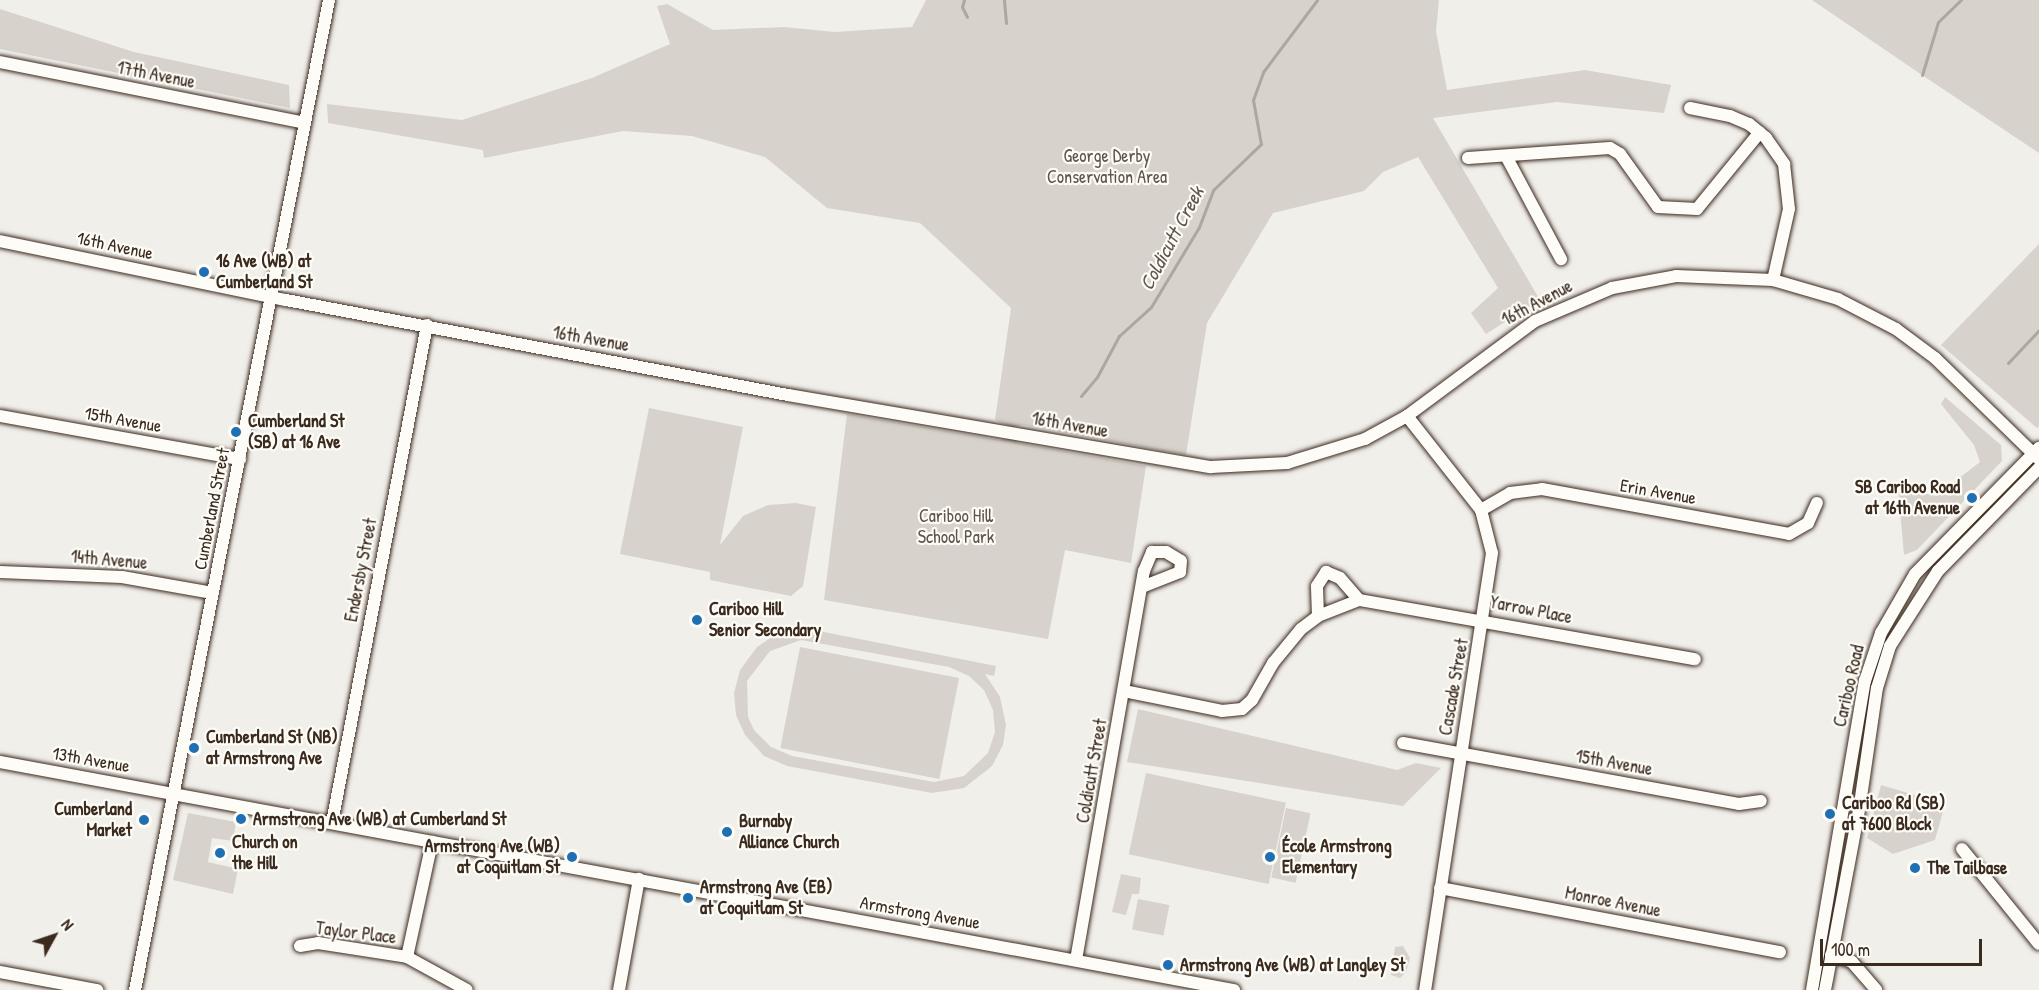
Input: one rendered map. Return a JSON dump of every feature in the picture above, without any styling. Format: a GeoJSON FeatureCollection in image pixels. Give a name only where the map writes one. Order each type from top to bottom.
{"type":"FeatureCollection","features":[{"type":"Feature","properties":{"kind":"street","name":"Cumberland Street"},"geometry":{"type":"LineString","coordinates":[[135,990],[329,0]]}},
{"type":"Feature","properties":{"kind":"street","name":"17th Avenue"},"geometry":{"type":"LineString","coordinates":[[0,62],[304,123]]}},
{"type":"Feature","properties":{"kind":"street"},"geometry":{"type":"LineString","coordinates":[[1690,108],[1730,116],[1760,132],[1780,156],[1789,182],[1789,209],[1773,280]]}},
{"type":"Feature","properties":{"kind":"street"},"geometry":{"type":"LineString","coordinates":[[1468,158],[1610,148],[1620,154],[1658,207],[1697,209],[1760,132]]}},
{"type":"Feature","properties":{"kind":"street"},"geometry":{"type":"LineString","coordinates":[[1506,156],[1561,259]]}},
{"type":"Feature","properties":{"kind":"street","name":"16th Avenue"},"geometry":{"type":"LineString","coordinates":[[0,241],[271,296],[788,395],[1211,467],[1262,466],[1324,454],[1365,439],[1407,416],[1514,333],[1590,296],[1676,276],[1773,280],[1838,299],[1896,329],[1935,358],[2037,454]]}},
{"type":"Feature","properties":{"kind":"street","name":"Endersby Street"},"geometry":{"type":"LineString","coordinates":[[332,823],[427,325]]}},
{"type":"Feature","properties":{"kind":"street","name":"Cascade Street"},"geometry":{"type":"LineString","coordinates":[[1407,416],[1481,510],[1492,553],[1485,619],[1461,754],[1425,990]]}},
{"type":"Feature","properties":{"kind":"street","name":"15th Avenue"},"geometry":{"type":"LineString","coordinates":[[0,417],[240,459]]}},
{"type":"Feature","properties":{"kind":"street","name":"Cariboo Road"},"geometry":{"type":"LineString","coordinates":[[1812,990],[1865,681],[1881,633],[1915,574],[2037,454]]}},
{"type":"Feature","properties":{"kind":"street","name":"Cariboo Road"},"geometry":{"type":"LineString","coordinates":[[1825,990],[1862,794],[1877,688],[1890,646],[1914,603],[1938,571],[2039,468]]}},
{"type":"Feature","properties":{"kind":"street","name":"Erin Avenue"},"geometry":{"type":"LineString","coordinates":[[1481,510],[1510,493],[1542,489],[1789,534],[1808,523],[1817,503]]}},
{"type":"Feature","properties":{"kind":"street","name":"14th Avenue"},"geometry":{"type":"LineString","coordinates":[[0,572],[122,577],[213,593]]}},
{"type":"Feature","properties":{"kind":"street"},"geometry":{"type":"LineString","coordinates":[[1318,616],[1317,586],[1326,572],[1340,578],[1359,600]]}},
{"type":"Feature","properties":{"kind":"street","name":"Coldicutt Street"},"geometry":{"type":"LineString","coordinates":[[1076,960],[1142,587]]}},
{"type":"Feature","properties":{"kind":"street","name":"Yarrow Place"},"geometry":{"type":"LineString","coordinates":[[1124,691],[1222,711],[1242,709],[1255,696],[1287,644],[1318,616],[1359,600],[1485,619],[1695,659]]}},
{"type":"Feature","properties":{"kind":"street","name":"15th Avenue"},"geometry":{"type":"LineString","coordinates":[[1403,743],[1739,804],[1761,801]]}},
{"type":"Feature","properties":{"kind":"street","name":"13th Avenue"},"geometry":{"type":"LineString","coordinates":[[0,762],[175,794]]}},
{"type":"Feature","properties":{"kind":"street","name":"Armstrong Avenue"},"geometry":{"type":"LineString","coordinates":[[175,794],[1234,990]]}},
{"type":"Feature","properties":{"kind":"street","name":"Taylor Place"},"geometry":{"type":"LineString","coordinates":[[407,957],[432,842]]}},
{"type":"Feature","properties":{"kind":"street"},"geometry":{"type":"LineString","coordinates":[[1962,849],[2039,944]]}},
{"type":"Feature","properties":{"kind":"street"},"geometry":{"type":"LineString","coordinates":[[619,990],[639,879]]}},
{"type":"Feature","properties":{"kind":"street","name":"Monroe Avenue"},"geometry":{"type":"LineString","coordinates":[[1440,888],[1780,952]]}},
{"type":"Feature","properties":{"kind":"street","name":"Taylor Place"},"geometry":{"type":"LineString","coordinates":[[300,946],[318,943],[407,957],[467,990]]}},
{"type":"Feature","properties":{"kind":"street"},"geometry":{"type":"LineString","coordinates":[[1831,955],[1852,962],[1876,990]]}},
{"type":"Feature","properties":{"kind":"street"},"geometry":{"type":"LineString","coordinates":[[0,972],[96,990]]}},
{"type":"Feature","properties":{"kind":"green space","name":"George Derby Conservation Area"},"geometry":{"type":"Polygon","coordinates":[[[926,0],[1439,0],[1436,31],[1447,90],[1585,70],[1671,85],[1664,113],[1557,102],[1433,118],[1540,300],[1486,334],[1471,313],[1498,288],[1418,157],[1383,172],[1364,191],[1273,213],[1207,323],[1186,455],[1023,425],[1012,427],[995,420],[1011,308],[920,223],[827,208],[765,157],[692,136],[623,131],[484,158],[483,150],[328,123],[327,104],[462,120],[592,78],[670,44],[657,6],[667,4],[713,30],[784,27],[835,32],[912,27],[926,0]]]}},
{"type":"Feature","properties":{"kind":"green space"},"geometry":{"type":"Polygon","coordinates":[[[1812,0],[2039,0],[2039,153],[1922,75],[1812,0]]]}},
{"type":"Feature","properties":{"kind":"green space"},"geometry":{"type":"Polygon","coordinates":[[[0,9],[134,52],[289,85],[290,108],[0,49],[0,9]]]}},
{"type":"Feature","properties":{"kind":"green space"},"geometry":{"type":"Polygon","coordinates":[[[2039,244],[2039,426],[2037,428],[1941,345],[2039,244]]]}},
{"type":"Feature","properties":{"kind":"green space"},"geometry":{"type":"Polygon","coordinates":[[[1945,397],[2001,445],[2002,461],[1917,550],[1904,555],[1898,487],[1936,496],[1980,462],[1974,445],[1941,404],[1945,397]]]}},
{"type":"Feature","properties":{"kind":"green space"},"geometry":{"type":"Polygon","coordinates":[[[649,408],[743,427],[720,545],[743,516],[768,505],[796,503],[816,507],[803,586],[791,596],[710,580],[710,572],[620,554],[649,408]]]}},
{"type":"Feature","properties":{"kind":"green space","name":"Cariboo Hill School Park"},"geometry":{"type":"Polygon","coordinates":[[[847,414],[1000,440],[1013,438],[1019,443],[1146,466],[1131,563],[1065,550],[1048,639],[824,600],[847,414]]]}},
{"type":"Feature","properties":{"kind":"green space"},"geometry":{"type":"Polygon","coordinates":[[[814,630],[996,666],[994,676],[985,674],[1000,697],[1006,725],[1003,745],[992,766],[964,788],[932,793],[787,766],[764,756],[745,735],[736,715],[734,693],[740,670],[757,647],[772,637],[790,631],[814,630]],[[801,640],[770,651],[747,681],[748,717],[754,730],[771,747],[792,756],[934,782],[964,776],[988,753],[995,732],[993,710],[984,690],[969,676],[949,667],[801,640]]]}},
{"type":"Feature","properties":{"kind":"green space"},"geometry":{"type":"Polygon","coordinates":[[[800,647],[959,678],[939,779],[780,748],[800,647]]]}},
{"type":"Feature","properties":{"kind":"green space"},"geometry":{"type":"Polygon","coordinates":[[[1138,709],[1397,770],[1416,763],[1441,768],[1403,806],[1127,762],[1138,709]]]}},
{"type":"Feature","properties":{"kind":"green space"},"geometry":{"type":"Polygon","coordinates":[[[1146,773],[1286,803],[1269,884],[1129,854],[1146,773]]]}},
{"type":"Feature","properties":{"kind":"green space"},"geometry":{"type":"Polygon","coordinates":[[[1881,785],[1945,804],[1935,840],[1893,854],[1867,838],[1881,785]]]}},
{"type":"Feature","properties":{"kind":"green space"},"geometry":{"type":"Polygon","coordinates":[[[1286,808],[1310,813],[1296,883],[1271,877],[1286,808]]]}},
{"type":"Feature","properties":{"kind":"green space"},"geometry":{"type":"Polygon","coordinates":[[[188,813],[236,822],[233,841],[212,838],[208,862],[238,869],[233,894],[173,880],[188,813]]]}},
{"type":"Feature","properties":{"kind":"green space"},"geometry":{"type":"Polygon","coordinates":[[[1121,874],[1141,878],[1139,894],[1132,894],[1126,915],[1112,912],[1121,874]]]}},
{"type":"Feature","properties":{"kind":"green space"},"geometry":{"type":"Polygon","coordinates":[[[1138,899],[1169,905],[1163,936],[1132,929],[1138,899]]]}},
{"type":"Feature","properties":{"kind":"green space"},"geometry":{"type":"Polygon","coordinates":[[[1403,946],[1410,958],[1406,972],[1400,978],[1391,975],[1395,947],[1403,946]]]}},
{"type":"Feature","properties":{"kind":"waterway"},"geometry":{"type":"LineString","coordinates":[[964,0],[962,7],[967,17]]}},
{"type":"Feature","properties":{"kind":"waterway"},"geometry":{"type":"LineString","coordinates":[[1004,0],[1006,23]]}},
{"type":"Feature","properties":{"kind":"waterway","name":"Coldicutt Creek"},"geometry":{"type":"LineString","coordinates":[[1081,396],[1097,377],[1119,336],[1151,307],[1199,227],[1213,190],[1261,144],[1253,100],[1263,72],[1317,0]]}},
{"type":"Feature","properties":{"kind":"waterway"},"geometry":{"type":"LineString","coordinates":[[1922,75],[1938,22],[1961,0]]}},
{"type":"Feature","properties":{"kind":"waterway"},"geometry":{"type":"LineString","coordinates":[[2008,363],[2039,330]]}},
{"type":"Feature","properties":{"kind":"place","name":"16 Ave (WB) at Cumberland St"},"geometry":{"type":"Point","coordinates":[204,272]}},
{"type":"Feature","properties":{"kind":"place","name":"Cumberland St (SB) at 16 Ave"},"geometry":{"type":"Point","coordinates":[236,432]}},
{"type":"Feature","properties":{"kind":"place","name":"SB Cariboo Road at 16th Avenue"},"geometry":{"type":"Point","coordinates":[1972,498]}},
{"type":"Feature","properties":{"kind":"place","name":"Cariboo Hill Senior Secondary"},"geometry":{"type":"Point","coordinates":[697,620]}},
{"type":"Feature","properties":{"kind":"place","name":"Cumberland St (NB) at Armstrong Ave"},"geometry":{"type":"Point","coordinates":[194,748]}},
{"type":"Feature","properties":{"kind":"place","name":"Cariboo Rd (SB) at 7600 Block"},"geometry":{"type":"Point","coordinates":[1830,814]}},
{"type":"Feature","properties":{"kind":"place","name":"Armstrong Ave (WB) at Cumberland St"},"geometry":{"type":"Point","coordinates":[241,819]}},
{"type":"Feature","properties":{"kind":"place","name":"Cumberland Market"},"geometry":{"type":"Point","coordinates":[144,820]}},
{"type":"Feature","properties":{"kind":"place","name":"Burnaby Alliance Church"},"geometry":{"type":"Point","coordinates":[727,832]}},
{"type":"Feature","properties":{"kind":"place","name":"Church on the Hill"},"geometry":{"type":"Point","coordinates":[220,853]}},
{"type":"Feature","properties":{"kind":"place","name":"Armstrong Ave (WB) at Coquitlam St"},"geometry":{"type":"Point","coordinates":[572,857]}},
{"type":"Feature","properties":{"kind":"place","name":"École Armstrong Elementary"},"geometry":{"type":"Point","coordinates":[1270,857]}},
{"type":"Feature","properties":{"kind":"place","name":"The Tailbase"},"geometry":{"type":"Point","coordinates":[1915,868]}},
{"type":"Feature","properties":{"kind":"place","name":"Armstrong Ave (EB) at Coquitlam St"},"geometry":{"type":"Point","coordinates":[688,898]}},
{"type":"Feature","properties":{"kind":"place","name":"Armstrong Ave (WB) at Langley St"},"geometry":{"type":"Point","coordinates":[1168,965]}}]}
